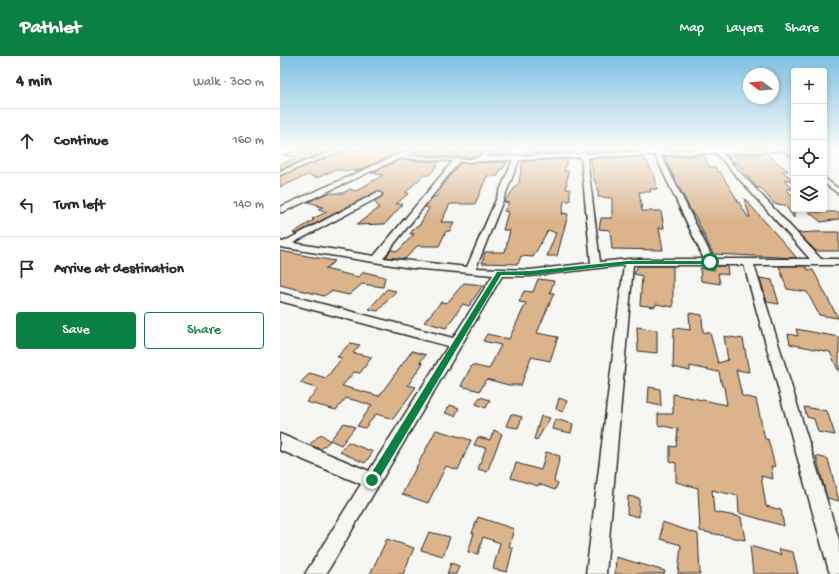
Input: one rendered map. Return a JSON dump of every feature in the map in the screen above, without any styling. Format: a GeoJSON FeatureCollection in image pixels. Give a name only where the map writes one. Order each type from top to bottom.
{"type":"FeatureCollection","features":[{"type":"Feature","properties":{"kind":"street"},"geometry":{"type":"LineString","coordinates":[[280,210],[362,173]]}},
{"type":"Feature","properties":{"kind":"street"},"geometry":{"type":"LineString","coordinates":[[376,259],[446,173]]}},
{"type":"Feature","properties":{"kind":"street"},"geometry":{"type":"LineString","coordinates":[[470,271],[511,173]]}},
{"type":"Feature","properties":{"kind":"street"},"geometry":{"type":"LineString","coordinates":[[586,173],[596,266]]}},
{"type":"Feature","properties":{"kind":"street"},"geometry":{"type":"LineString","coordinates":[[667,173],[710,262]]}},
{"type":"Feature","properties":{"kind":"street"},"geometry":{"type":"LineString","coordinates":[[738,173],[818,262]]}},
{"type":"Feature","properties":{"kind":"street"},"geometry":{"type":"LineString","coordinates":[[827,182],[839,192]]}},
{"type":"Feature","properties":{"kind":"street"},"geometry":{"type":"LineString","coordinates":[[282,244],[378,194]]}},
{"type":"Feature","properties":{"kind":"street"},"geometry":{"type":"LineString","coordinates":[[282,244],[410,265],[499,273],[530,273],[628,262],[839,262]]}},
{"type":"Feature","properties":{"kind":"street"},"geometry":{"type":"LineString","coordinates":[[596,574],[628,262]]}},
{"type":"Feature","properties":{"kind":"street"},"geometry":{"type":"LineString","coordinates":[[748,262],[839,571]]}},
{"type":"Feature","properties":{"kind":"street"},"geometry":{"type":"LineString","coordinates":[[315,574],[499,273]]}},
{"type":"Feature","properties":{"kind":"street"},"geometry":{"type":"LineString","coordinates":[[280,297],[456,343]]}},
{"type":"Feature","properties":{"kind":"street"},"geometry":{"type":"LineString","coordinates":[[280,442],[372,480]]}},
{"type":"Feature","properties":{"kind":"building"},"geometry":{"type":"Polygon","coordinates":[[[287,173],[327,173],[317,178],[308,175],[280,187],[280,176],[287,173]]]}},
{"type":"Feature","properties":{"kind":"building"},"geometry":{"type":"Polygon","coordinates":[[[372,173],[431,173],[429,175],[424,175],[405,193],[409,193],[396,204],[403,204],[385,224],[356,225],[379,208],[374,201],[382,197],[383,194],[377,191],[296,234],[293,233],[314,220],[312,219],[327,212],[318,209],[323,207],[308,202],[328,193],[343,193],[350,189],[356,191],[383,175],[372,173]]]}},
{"type":"Feature","properties":{"kind":"building"},"geometry":{"type":"Polygon","coordinates":[[[452,173],[499,173],[498,176],[487,176],[475,204],[450,204],[441,222],[454,222],[450,231],[446,231],[439,246],[417,246],[405,259],[386,257],[391,250],[398,251],[414,234],[410,234],[416,226],[419,226],[429,208],[425,207],[433,197],[436,197],[452,173]]]}},
{"type":"Feature","properties":{"kind":"building"},"geometry":{"type":"Polygon","coordinates":[[[521,173],[568,173],[566,189],[570,189],[570,201],[564,201],[562,215],[563,213],[568,214],[557,256],[547,256],[556,233],[548,230],[533,257],[521,256],[518,264],[482,263],[485,252],[505,252],[510,230],[503,230],[508,212],[504,211],[509,203],[504,202],[519,181],[521,173]]]}},
{"type":"Feature","properties":{"kind":"building"},"geometry":{"type":"Polygon","coordinates":[[[593,173],[653,173],[657,189],[650,189],[651,192],[639,192],[642,211],[661,211],[664,228],[659,228],[663,250],[612,249],[610,230],[599,229],[601,218],[612,218],[612,198],[598,197],[598,191],[593,173]]]}},
{"type":"Feature","properties":{"kind":"building"},"geometry":{"type":"Polygon","coordinates":[[[672,173],[721,173],[748,217],[750,217],[744,198],[797,258],[713,254],[695,216],[693,215],[672,173]]]}},
{"type":"Feature","properties":{"kind":"building"},"geometry":{"type":"Polygon","coordinates":[[[745,173],[785,173],[791,178],[791,180],[784,180],[791,187],[791,189],[786,189],[791,194],[791,212],[794,212],[794,218],[785,205],[774,204],[761,188],[757,188],[745,173]]]}},
{"type":"Feature","properties":{"kind":"building"},"geometry":{"type":"Polygon","coordinates":[[[809,212],[839,212],[839,219],[821,222],[809,212]]]}},
{"type":"Feature","properties":{"kind":"building"},"geometry":{"type":"Polygon","coordinates":[[[839,232],[839,251],[816,251],[798,233],[839,232]]]}},
{"type":"Feature","properties":{"kind":"building"},"geometry":{"type":"Polygon","coordinates":[[[280,251],[335,261],[325,269],[358,277],[364,272],[385,277],[383,287],[362,284],[349,295],[331,291],[324,296],[280,285],[280,251]]]}},
{"type":"Feature","properties":{"kind":"building"},"geometry":{"type":"Polygon","coordinates":[[[638,266],[673,266],[673,307],[656,304],[655,307],[640,305],[642,276],[634,274],[638,266]]]}},
{"type":"Feature","properties":{"kind":"building"},"geometry":{"type":"Polygon","coordinates":[[[714,266],[727,266],[728,275],[718,273],[720,284],[701,281],[700,268],[715,270],[714,266]]]}},
{"type":"Feature","properties":{"kind":"building"},"geometry":{"type":"Polygon","coordinates":[[[779,266],[805,266],[808,270],[813,270],[838,318],[819,315],[807,292],[787,289],[779,266]]]}},
{"type":"Feature","properties":{"kind":"building"},"geometry":{"type":"Polygon","coordinates":[[[760,278],[772,280],[779,304],[767,302],[760,278]]]}},
{"type":"Feature","properties":{"kind":"building"},"geometry":{"type":"Polygon","coordinates":[[[538,279],[554,281],[550,293],[554,293],[537,333],[558,337],[550,361],[531,357],[521,385],[509,385],[486,379],[480,391],[461,386],[472,365],[489,369],[501,345],[483,341],[487,334],[509,339],[526,303],[519,302],[524,291],[533,292],[538,279]]]}},
{"type":"Feature","properties":{"kind":"building"},"geometry":{"type":"Polygon","coordinates":[[[464,283],[483,285],[469,306],[463,304],[446,328],[424,322],[441,302],[447,303],[464,283]]]}},
{"type":"Feature","properties":{"kind":"building"},"geometry":{"type":"Polygon","coordinates":[[[387,289],[396,291],[378,311],[369,309],[387,289]]]}},
{"type":"Feature","properties":{"kind":"building"},"geometry":{"type":"Polygon","coordinates":[[[689,313],[702,315],[703,332],[710,333],[718,363],[728,360],[724,336],[743,339],[749,372],[736,370],[742,396],[756,399],[765,439],[768,439],[775,467],[771,466],[773,479],[761,476],[766,506],[781,510],[784,526],[739,513],[738,496],[712,490],[714,512],[741,517],[745,540],[700,531],[698,488],[676,482],[676,463],[670,462],[670,446],[676,447],[678,429],[658,425],[658,414],[673,414],[673,394],[727,405],[724,387],[722,386],[719,372],[690,366],[690,371],[673,367],[674,328],[690,330],[689,313]]]}},
{"type":"Feature","properties":{"kind":"building"},"geometry":{"type":"Polygon","coordinates":[[[637,327],[657,330],[657,353],[638,351],[637,327]]]}},
{"type":"Feature","properties":{"kind":"building"},"geometry":{"type":"Polygon","coordinates":[[[796,329],[839,337],[839,372],[830,352],[790,344],[788,334],[798,336],[796,329]]]}},
{"type":"Feature","properties":{"kind":"building"},"geometry":{"type":"Polygon","coordinates":[[[350,343],[360,345],[353,353],[372,357],[360,373],[354,372],[342,386],[379,396],[412,351],[426,355],[420,362],[423,363],[408,385],[416,387],[393,419],[376,414],[365,428],[357,426],[372,405],[346,398],[336,410],[306,402],[318,389],[300,383],[310,373],[326,378],[342,358],[337,357],[350,343]]]}},
{"type":"Feature","properties":{"kind":"building"},"geometry":{"type":"Polygon","coordinates":[[[649,387],[660,389],[661,406],[648,403],[649,387]]]}},
{"type":"Feature","properties":{"kind":"building"},"geometry":{"type":"Polygon","coordinates":[[[480,397],[490,400],[486,408],[476,404],[480,397]]]}},
{"type":"Feature","properties":{"kind":"building"},"geometry":{"type":"Polygon","coordinates":[[[559,398],[567,401],[563,412],[556,409],[559,398]]]}},
{"type":"Feature","properties":{"kind":"building"},"geometry":{"type":"Polygon","coordinates":[[[450,405],[459,408],[455,416],[445,413],[450,405]]]}},
{"type":"Feature","properties":{"kind":"building"},"geometry":{"type":"Polygon","coordinates":[[[804,407],[827,411],[835,435],[818,432],[814,419],[807,417],[804,407]]]}},
{"type":"Feature","properties":{"kind":"building"},"geometry":{"type":"Polygon","coordinates":[[[511,414],[522,417],[518,428],[506,426],[511,414]]]}},
{"type":"Feature","properties":{"kind":"building"},"geometry":{"type":"Polygon","coordinates":[[[541,416],[550,418],[537,440],[534,439],[541,416]]]}},
{"type":"Feature","properties":{"kind":"building"},"geometry":{"type":"Polygon","coordinates":[[[555,419],[573,424],[571,433],[552,429],[555,419]]]}},
{"type":"Feature","properties":{"kind":"building"},"geometry":{"type":"Polygon","coordinates":[[[344,423],[355,427],[341,445],[330,440],[344,423]]]}},
{"type":"Feature","properties":{"kind":"building"},"geometry":{"type":"Polygon","coordinates":[[[436,430],[471,440],[458,470],[446,466],[428,503],[402,494],[436,430]]]}},
{"type":"Feature","properties":{"kind":"building"},"geometry":{"type":"Polygon","coordinates":[[[494,430],[502,434],[487,472],[478,469],[486,448],[474,445],[478,437],[490,440],[494,430]]]}},
{"type":"Feature","properties":{"kind":"building"},"geometry":{"type":"Polygon","coordinates":[[[321,434],[330,441],[321,449],[309,445],[321,434]]]}},
{"type":"Feature","properties":{"kind":"building"},"geometry":{"type":"Polygon","coordinates":[[[348,442],[373,452],[365,463],[340,452],[348,442]]]}},
{"type":"Feature","properties":{"kind":"building"},"geometry":{"type":"Polygon","coordinates":[[[546,452],[560,456],[554,481],[558,483],[555,490],[539,484],[538,486],[511,478],[516,463],[541,470],[546,452]]]}},
{"type":"Feature","properties":{"kind":"building"},"geometry":{"type":"Polygon","coordinates":[[[816,456],[828,459],[839,501],[827,498],[816,456]]]}},
{"type":"Feature","properties":{"kind":"building"},"geometry":{"type":"Polygon","coordinates":[[[628,496],[639,498],[639,517],[627,514],[628,496]]]}},
{"type":"Feature","properties":{"kind":"building"},"geometry":{"type":"Polygon","coordinates":[[[478,517],[514,529],[509,547],[513,548],[507,572],[493,569],[500,543],[483,537],[478,554],[468,552],[474,533],[472,533],[478,517]]]}},
{"type":"Feature","properties":{"kind":"building"},"geometry":{"type":"Polygon","coordinates":[[[662,522],[698,534],[700,574],[678,574],[681,545],[661,539],[662,522]]]}},
{"type":"Feature","properties":{"kind":"building"},"geometry":{"type":"Polygon","coordinates":[[[429,532],[450,537],[443,556],[421,550],[429,532]]]}},
{"type":"Feature","properties":{"kind":"building"},"geometry":{"type":"Polygon","coordinates":[[[387,539],[414,548],[403,574],[370,574],[387,539]]]}},
{"type":"Feature","properties":{"kind":"building"},"geometry":{"type":"Polygon","coordinates":[[[750,546],[781,555],[779,549],[793,552],[798,574],[753,574],[750,546]]]}},
{"type":"Feature","properties":{"kind":"building"},"geometry":{"type":"Polygon","coordinates":[[[616,557],[665,571],[664,574],[615,574],[616,557]]]}},
{"type":"Feature","properties":{"kind":"building"},"geometry":{"type":"Polygon","coordinates":[[[451,563],[459,566],[456,574],[447,574],[451,563]]]}},
{"type":"Feature","properties":{"kind":"route"},"geometry":{"type":"LineString","coordinates":[[372,480],[499,273],[530,273],[628,262],[710,262]]}}]}
